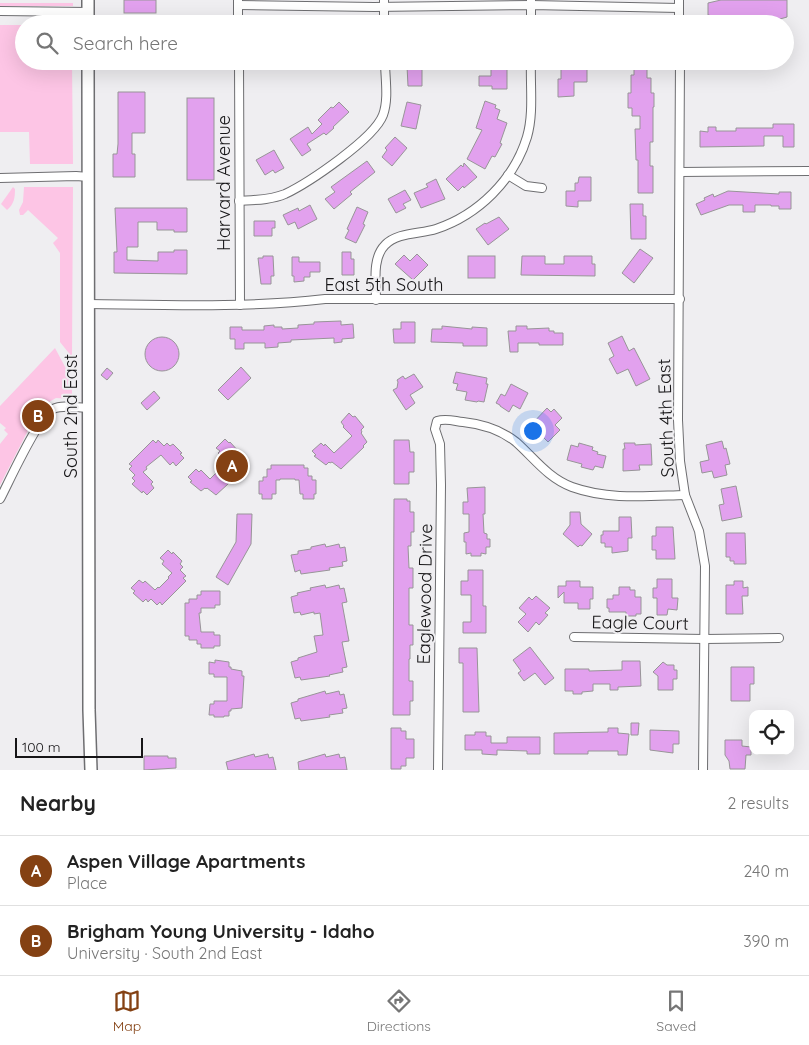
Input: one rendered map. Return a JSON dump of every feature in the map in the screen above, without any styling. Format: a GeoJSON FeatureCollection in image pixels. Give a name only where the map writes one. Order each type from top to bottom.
{"type":"FeatureCollection","features":[{"type":"Feature","properties":{"kind":"main road","name":"South 2nd East"},"geometry":{"type":"LineString","coordinates":[[88,70],[89,710],[91,770]]}},
{"type":"Feature","properties":{"kind":"street"},"geometry":{"type":"LineString","coordinates":[[238,15],[238,2],[679,4]]}},
{"type":"Feature","properties":{"kind":"street"},"geometry":{"type":"LineString","coordinates":[[0,11],[88,12]]}},
{"type":"Feature","properties":{"kind":"street","name":"Harvard Avenue"},"geometry":{"type":"LineString","coordinates":[[239,70],[240,305]]}},
{"type":"Feature","properties":{"kind":"street"},"geometry":{"type":"LineString","coordinates":[[239,201],[260,200],[284,194],[354,149],[383,115],[385,70]]}},
{"type":"Feature","properties":{"kind":"street"},"geometry":{"type":"LineString","coordinates":[[376,300],[377,259],[388,242],[403,236],[437,228],[470,212],[487,200],[508,175],[519,158],[527,137],[531,103],[531,70]]}},
{"type":"Feature","properties":{"kind":"street","name":"South 4th East"},"geometry":{"type":"LineString","coordinates":[[680,70],[678,420],[680,461],[685,494],[699,531],[705,566],[703,770]]}},
{"type":"Feature","properties":{"kind":"street"},"geometry":{"type":"LineString","coordinates":[[680,172],[809,171]]}},
{"type":"Feature","properties":{"kind":"street"},"geometry":{"type":"LineString","coordinates":[[508,175],[526,186],[542,188]]}},
{"type":"Feature","properties":{"kind":"street"},"geometry":{"type":"LineString","coordinates":[[0,178],[89,177]]}},
{"type":"Feature","properties":{"kind":"street","name":"East 5th South"},"geometry":{"type":"LineString","coordinates":[[89,304],[240,305],[325,300],[680,299]]}},
{"type":"Feature","properties":{"kind":"street"},"geometry":{"type":"LineString","coordinates":[[0,499],[47,412],[55,408],[89,408]]}},
{"type":"Feature","properties":{"kind":"street","name":"Eaglewood Drive"},"geometry":{"type":"LineString","coordinates":[[438,770],[441,485],[440,444],[435,429],[438,420],[474,423],[492,428],[515,442],[549,475],[570,486],[596,494],[635,496],[685,494]]}},
{"type":"Feature","properties":{"kind":"street","name":"Eagle Court"},"geometry":{"type":"LineString","coordinates":[[574,637],[779,638]]}},
{"type":"Feature","properties":{"kind":"shaded area"},"geometry":{"type":"Polygon","coordinates":[[[0,3],[73,3],[73,6],[0,6],[0,3]]]}},
{"type":"Feature","properties":{"kind":"shaded area"},"geometry":{"type":"Polygon","coordinates":[[[0,25],[15,25],[15,70],[72,70],[73,164],[30,164],[29,132],[0,132],[0,25]]]}},
{"type":"Feature","properties":{"kind":"shaded area"},"geometry":{"type":"Polygon","coordinates":[[[13,187],[15,189],[13,203],[7,210],[1,204],[13,187]]]}},
{"type":"Feature","properties":{"kind":"shaded area"},"geometry":{"type":"Polygon","coordinates":[[[24,187],[73,187],[72,357],[60,342],[60,253],[53,243],[58,238],[28,210],[23,215],[20,215],[19,210],[23,202],[24,187]]]}},
{"type":"Feature","properties":{"kind":"shaded area"},"geometry":{"type":"Polygon","coordinates":[[[55,348],[72,380],[72,399],[56,398],[40,407],[0,485],[0,444],[8,434],[4,430],[6,428],[0,423],[0,406],[55,348]]]}},
{"type":"Feature","properties":{"kind":"building"},"geometry":{"type":"Polygon","coordinates":[[[124,0],[156,0],[156,13],[124,13],[124,0]]]}},
{"type":"Feature","properties":{"kind":"building"},"geometry":{"type":"Polygon","coordinates":[[[721,0],[787,0],[787,15],[708,15],[708,3],[721,0]]]}},
{"type":"Feature","properties":{"kind":"building"},"geometry":{"type":"Polygon","coordinates":[[[407,70],[422,70],[422,86],[408,86],[407,70]]]}},
{"type":"Feature","properties":{"kind":"building"},"geometry":{"type":"Polygon","coordinates":[[[491,70],[507,70],[507,89],[492,89],[492,86],[479,86],[479,76],[491,76],[491,70]]]}},
{"type":"Feature","properties":{"kind":"building"},"geometry":{"type":"Polygon","coordinates":[[[561,70],[587,70],[587,82],[574,82],[574,96],[558,97],[558,79],[561,79],[561,70]]]}},
{"type":"Feature","properties":{"kind":"building"},"geometry":{"type":"Polygon","coordinates":[[[634,70],[647,70],[647,78],[651,78],[651,93],[654,93],[653,142],[650,142],[650,166],[653,166],[653,193],[638,193],[638,160],[636,160],[635,129],[640,129],[640,116],[632,116],[632,108],[628,108],[628,93],[631,93],[631,75],[634,75],[634,70]]]}},
{"type":"Feature","properties":{"kind":"building"},"geometry":{"type":"Polygon","coordinates":[[[118,92],[145,92],[145,133],[132,133],[132,154],[135,154],[135,177],[113,177],[113,154],[117,154],[118,144],[118,92]]]}},
{"type":"Feature","properties":{"kind":"building"},"geometry":{"type":"Polygon","coordinates":[[[187,98],[214,98],[214,180],[187,180],[187,98]]]}},
{"type":"Feature","properties":{"kind":"building"},"geometry":{"type":"Polygon","coordinates":[[[485,101],[496,105],[495,108],[500,110],[497,119],[507,123],[500,143],[502,144],[495,157],[492,156],[485,169],[467,159],[482,130],[476,128],[485,101]]]}},
{"type":"Feature","properties":{"kind":"building"},"geometry":{"type":"Polygon","coordinates":[[[339,102],[349,112],[326,135],[324,133],[307,144],[311,150],[302,156],[290,139],[308,127],[312,134],[322,124],[318,120],[339,102]]]}},
{"type":"Feature","properties":{"kind":"building"},"geometry":{"type":"Polygon","coordinates":[[[407,102],[421,105],[416,129],[401,126],[407,102]]]}},
{"type":"Feature","properties":{"kind":"building"},"geometry":{"type":"Polygon","coordinates":[[[773,124],[794,124],[794,147],[783,147],[783,136],[764,136],[764,146],[700,147],[700,131],[708,132],[708,127],[716,127],[716,131],[736,131],[736,128],[773,128],[773,124]]]}},
{"type":"Feature","properties":{"kind":"building"},"geometry":{"type":"Polygon","coordinates":[[[395,137],[407,148],[392,166],[382,157],[387,150],[385,148],[395,137]]]}},
{"type":"Feature","properties":{"kind":"building"},"geometry":{"type":"Polygon","coordinates":[[[274,150],[284,168],[275,173],[273,170],[265,175],[256,160],[274,150]]]}},
{"type":"Feature","properties":{"kind":"building"},"geometry":{"type":"Polygon","coordinates":[[[367,161],[375,172],[350,192],[352,194],[334,209],[325,199],[335,192],[331,187],[367,161]]]}},
{"type":"Feature","properties":{"kind":"building"},"geometry":{"type":"Polygon","coordinates":[[[464,163],[477,177],[458,191],[446,179],[461,165],[463,167],[464,163]]]}},
{"type":"Feature","properties":{"kind":"building"},"geometry":{"type":"Polygon","coordinates":[[[579,177],[591,177],[591,201],[578,201],[578,207],[566,206],[566,191],[575,191],[575,183],[578,183],[579,177]]]}},
{"type":"Feature","properties":{"kind":"building"},"geometry":{"type":"Polygon","coordinates":[[[436,179],[445,199],[421,208],[414,193],[428,187],[426,184],[436,179]]]}},
{"type":"Feature","properties":{"kind":"building"},"geometry":{"type":"Polygon","coordinates":[[[405,190],[411,200],[403,204],[406,208],[396,213],[388,199],[405,190]]]}},
{"type":"Feature","properties":{"kind":"building"},"geometry":{"type":"Polygon","coordinates":[[[728,191],[779,194],[779,192],[791,192],[791,209],[779,209],[779,206],[771,205],[755,205],[755,212],[743,212],[743,205],[729,205],[701,215],[696,204],[713,194],[714,197],[728,191]]]}},
{"type":"Feature","properties":{"kind":"building"},"geometry":{"type":"Polygon","coordinates":[[[630,204],[643,204],[643,216],[646,216],[646,239],[631,239],[630,204]]]}},
{"type":"Feature","properties":{"kind":"building"},"geometry":{"type":"Polygon","coordinates":[[[310,205],[317,219],[298,229],[295,222],[288,225],[283,215],[298,208],[299,211],[310,205]]]}},
{"type":"Feature","properties":{"kind":"building"},"geometry":{"type":"Polygon","coordinates":[[[357,207],[368,212],[363,224],[365,225],[356,243],[345,238],[357,207]]]}},
{"type":"Feature","properties":{"kind":"building"},"geometry":{"type":"Polygon","coordinates":[[[115,208],[187,208],[187,232],[157,230],[157,222],[138,222],[138,247],[127,247],[127,260],[158,261],[158,252],[187,250],[187,274],[114,273],[114,252],[117,252],[115,208]]]}},
{"type":"Feature","properties":{"kind":"building"},"geometry":{"type":"Polygon","coordinates":[[[499,217],[509,229],[488,245],[476,229],[499,217]]]}},
{"type":"Feature","properties":{"kind":"building"},"geometry":{"type":"Polygon","coordinates":[[[254,221],[275,221],[275,228],[272,228],[272,236],[254,236],[254,221]]]}},
{"type":"Feature","properties":{"kind":"building"},"geometry":{"type":"Polygon","coordinates":[[[640,249],[653,258],[634,283],[622,273],[640,249]]]}},
{"type":"Feature","properties":{"kind":"building"},"geometry":{"type":"Polygon","coordinates":[[[342,252],[351,252],[351,259],[354,259],[354,275],[342,275],[342,252]]]}},
{"type":"Feature","properties":{"kind":"building"},"geometry":{"type":"Polygon","coordinates":[[[417,254],[428,265],[413,280],[395,264],[404,255],[410,261],[417,254]]]}},
{"type":"Feature","properties":{"kind":"building"},"geometry":{"type":"Polygon","coordinates":[[[263,256],[273,256],[274,276],[271,276],[271,284],[261,284],[258,258],[263,258],[263,256]]]}},
{"type":"Feature","properties":{"kind":"building"},"geometry":{"type":"Polygon","coordinates":[[[468,256],[495,256],[495,278],[468,278],[468,256]]]}},
{"type":"Feature","properties":{"kind":"building"},"geometry":{"type":"Polygon","coordinates":[[[522,256],[545,256],[545,264],[564,264],[564,256],[592,256],[592,264],[595,264],[595,276],[521,275],[522,256]]]}},
{"type":"Feature","properties":{"kind":"building"},"geometry":{"type":"Polygon","coordinates":[[[292,257],[299,257],[299,262],[320,262],[320,272],[310,272],[310,277],[304,277],[304,281],[294,282],[294,276],[292,276],[292,257]]]}},
{"type":"Feature","properties":{"kind":"building"},"geometry":{"type":"Polygon","coordinates":[[[341,321],[341,325],[353,324],[354,338],[342,339],[342,342],[334,343],[334,338],[291,340],[291,342],[278,343],[278,347],[265,348],[265,343],[244,343],[244,349],[235,349],[235,339],[230,339],[230,327],[242,327],[242,330],[264,330],[264,326],[274,325],[274,327],[282,327],[282,329],[298,328],[298,325],[314,324],[314,322],[341,321]]]}},
{"type":"Feature","properties":{"kind":"building"},"geometry":{"type":"Polygon","coordinates":[[[401,322],[415,322],[415,343],[394,343],[393,329],[401,329],[401,322]]]}},
{"type":"Feature","properties":{"kind":"building"},"geometry":{"type":"Polygon","coordinates":[[[442,326],[472,329],[472,327],[487,328],[487,346],[463,346],[463,343],[431,342],[432,329],[442,329],[442,326]]]}},
{"type":"Feature","properties":{"kind":"building"},"geometry":{"type":"Polygon","coordinates":[[[516,326],[527,326],[527,329],[549,328],[549,331],[554,331],[554,333],[563,333],[563,345],[518,343],[518,352],[510,352],[508,331],[516,331],[516,326]]]}},
{"type":"Feature","properties":{"kind":"building"},"geometry":{"type":"Polygon","coordinates":[[[622,336],[629,351],[634,348],[650,379],[636,386],[628,369],[617,374],[609,359],[614,356],[608,343],[622,336]]]}},
{"type":"Feature","properties":{"kind":"building"},"geometry":{"type":"Polygon","coordinates":[[[162,337],[174,342],[179,354],[174,366],[162,371],[150,366],[145,354],[150,342],[162,337]]]}},
{"type":"Feature","properties":{"kind":"building"},"geometry":{"type":"Polygon","coordinates":[[[241,367],[251,378],[228,400],[218,390],[241,367]]]}},
{"type":"Feature","properties":{"kind":"building"},"geometry":{"type":"Polygon","coordinates":[[[107,368],[113,373],[107,380],[101,375],[107,368]]]}},
{"type":"Feature","properties":{"kind":"building"},"geometry":{"type":"Polygon","coordinates":[[[456,372],[487,378],[486,384],[488,384],[484,402],[465,400],[467,392],[456,390],[458,384],[453,383],[456,372]]]}},
{"type":"Feature","properties":{"kind":"building"},"geometry":{"type":"Polygon","coordinates":[[[414,374],[423,387],[410,395],[415,403],[406,410],[393,390],[397,388],[397,380],[403,376],[405,379],[414,374]]]}},
{"type":"Feature","properties":{"kind":"building"},"geometry":{"type":"Polygon","coordinates":[[[511,384],[528,393],[520,409],[513,405],[509,412],[496,403],[501,394],[505,396],[511,384]]]}},
{"type":"Feature","properties":{"kind":"building"},"geometry":{"type":"Polygon","coordinates":[[[154,391],[160,398],[147,410],[141,403],[154,391]]]}},
{"type":"Feature","properties":{"kind":"building"},"geometry":{"type":"Polygon","coordinates":[[[547,408],[551,412],[554,409],[562,418],[555,425],[560,430],[548,442],[531,425],[547,408]]]}},
{"type":"Feature","properties":{"kind":"building"},"geometry":{"type":"Polygon","coordinates":[[[349,413],[353,417],[355,416],[364,427],[361,433],[367,442],[341,469],[332,462],[326,465],[314,456],[316,455],[312,451],[321,443],[324,446],[325,444],[334,453],[352,436],[343,427],[341,422],[349,413]]]}},
{"type":"Feature","properties":{"kind":"building"},"geometry":{"type":"Polygon","coordinates":[[[225,439],[240,453],[236,456],[238,458],[236,459],[242,468],[240,473],[216,495],[207,488],[201,491],[190,482],[192,481],[188,477],[196,469],[199,472],[201,470],[210,479],[227,462],[218,453],[220,451],[216,448],[225,439]]]}},
{"type":"Feature","properties":{"kind":"building"},"geometry":{"type":"Polygon","coordinates":[[[153,440],[156,443],[158,440],[164,446],[167,443],[170,446],[173,444],[182,453],[180,454],[184,458],[176,466],[173,462],[170,465],[161,455],[146,467],[147,469],[143,472],[153,482],[151,484],[154,488],[147,495],[132,484],[135,481],[132,478],[135,475],[129,469],[132,466],[129,464],[153,440]]]}},
{"type":"Feature","properties":{"kind":"building"},"geometry":{"type":"Polygon","coordinates":[[[394,440],[409,440],[410,452],[414,452],[414,472],[409,472],[409,484],[394,484],[394,440]]]}},
{"type":"Feature","properties":{"kind":"building"},"geometry":{"type":"Polygon","coordinates":[[[722,441],[730,464],[725,465],[727,475],[714,478],[712,471],[702,473],[700,462],[709,460],[706,445],[722,441]]]}},
{"type":"Feature","properties":{"kind":"building"},"geometry":{"type":"Polygon","coordinates":[[[579,443],[593,447],[592,450],[598,452],[597,454],[606,456],[603,468],[595,466],[593,470],[581,467],[582,464],[567,460],[571,445],[578,447],[579,443]]]}},
{"type":"Feature","properties":{"kind":"building"},"geometry":{"type":"Polygon","coordinates":[[[624,443],[635,443],[635,445],[651,444],[652,465],[639,465],[640,470],[623,471],[624,443]]]}},
{"type":"Feature","properties":{"kind":"building"},"geometry":{"type":"Polygon","coordinates":[[[271,465],[304,465],[304,468],[308,468],[308,476],[312,476],[312,480],[316,480],[314,499],[303,499],[303,494],[300,494],[299,480],[280,479],[276,480],[276,494],[272,494],[272,499],[262,499],[262,494],[259,494],[259,481],[263,481],[263,477],[267,477],[267,469],[271,469],[271,465]]]}},
{"type":"Feature","properties":{"kind":"building"},"geometry":{"type":"Polygon","coordinates":[[[736,486],[742,517],[722,521],[719,505],[724,504],[721,489],[736,486]]]}},
{"type":"Feature","properties":{"kind":"building"},"geometry":{"type":"Polygon","coordinates":[[[485,487],[484,533],[487,534],[487,539],[490,539],[490,547],[486,547],[486,554],[481,553],[481,556],[471,556],[471,553],[466,554],[466,542],[464,542],[464,533],[469,532],[469,514],[463,514],[463,502],[468,502],[467,488],[485,487]]]}},
{"type":"Feature","properties":{"kind":"building"},"geometry":{"type":"Polygon","coordinates":[[[394,499],[407,499],[407,501],[410,501],[410,512],[414,512],[414,532],[411,532],[411,546],[408,546],[409,568],[413,568],[413,588],[409,588],[409,625],[413,625],[413,645],[410,645],[409,659],[409,681],[413,681],[413,701],[410,701],[410,715],[393,715],[394,499]]]}},
{"type":"Feature","properties":{"kind":"building"},"geometry":{"type":"Polygon","coordinates":[[[570,512],[580,512],[581,524],[592,534],[582,546],[578,547],[563,534],[570,525],[570,512]]]}},
{"type":"Feature","properties":{"kind":"building"},"geometry":{"type":"Polygon","coordinates":[[[237,514],[252,514],[251,544],[228,585],[216,577],[236,542],[237,514]]]}},
{"type":"Feature","properties":{"kind":"building"},"geometry":{"type":"Polygon","coordinates":[[[619,517],[631,517],[632,538],[628,538],[628,551],[612,553],[612,547],[605,547],[605,543],[601,543],[601,535],[603,535],[603,531],[619,531],[619,517]]]}},
{"type":"Feature","properties":{"kind":"building"},"geometry":{"type":"Polygon","coordinates":[[[656,527],[673,527],[675,559],[656,559],[656,550],[652,550],[652,536],[656,536],[656,527]]]}},
{"type":"Feature","properties":{"kind":"building"},"geometry":{"type":"Polygon","coordinates":[[[726,533],[745,533],[746,564],[734,564],[734,561],[730,561],[730,557],[726,557],[726,533]]]}},
{"type":"Feature","properties":{"kind":"building"},"geometry":{"type":"Polygon","coordinates":[[[325,544],[326,547],[339,544],[340,548],[345,547],[347,561],[342,562],[343,566],[301,574],[300,570],[295,572],[291,555],[298,554],[298,551],[325,544]]]}},
{"type":"Feature","properties":{"kind":"building"},"geometry":{"type":"Polygon","coordinates":[[[168,550],[172,554],[173,552],[182,561],[180,564],[183,567],[180,570],[186,576],[183,578],[186,581],[162,605],[160,602],[157,605],[151,599],[148,602],[146,599],[143,602],[133,593],[135,591],[131,588],[139,580],[143,583],[145,581],[155,590],[169,578],[172,573],[162,564],[164,561],[160,558],[168,550]]]}},
{"type":"Feature","properties":{"kind":"building"},"geometry":{"type":"Polygon","coordinates":[[[468,570],[483,570],[483,606],[486,606],[486,633],[463,633],[463,622],[471,622],[471,595],[461,595],[461,581],[468,581],[468,570]]]}},
{"type":"Feature","properties":{"kind":"building"},"geometry":{"type":"Polygon","coordinates":[[[657,579],[672,579],[672,598],[678,598],[677,610],[668,609],[667,615],[657,615],[657,598],[653,598],[653,588],[657,588],[657,579]]]}},
{"type":"Feature","properties":{"kind":"building"},"geometry":{"type":"Polygon","coordinates":[[[566,581],[580,581],[580,587],[593,587],[593,599],[590,599],[590,609],[578,609],[578,603],[564,603],[564,592],[558,598],[558,586],[566,586],[566,581]]]}},
{"type":"Feature","properties":{"kind":"building"},"geometry":{"type":"Polygon","coordinates":[[[734,581],[743,581],[743,588],[748,587],[748,596],[742,596],[743,614],[726,614],[726,585],[734,585],[734,581]]]}},
{"type":"Feature","properties":{"kind":"building"},"geometry":{"type":"Polygon","coordinates":[[[325,585],[326,588],[339,585],[340,589],[344,588],[347,602],[342,603],[349,641],[342,642],[347,667],[342,668],[343,672],[330,676],[301,680],[300,677],[295,678],[291,662],[317,652],[314,636],[323,635],[320,613],[314,614],[314,612],[301,615],[300,612],[294,613],[291,597],[298,595],[297,593],[311,590],[310,588],[325,585]]]}},
{"type":"Feature","properties":{"kind":"building"},"geometry":{"type":"Polygon","coordinates":[[[619,587],[630,587],[630,590],[635,590],[635,597],[641,597],[641,614],[626,616],[626,612],[609,612],[607,599],[613,599],[613,595],[619,595],[619,587]]]}},
{"type":"Feature","properties":{"kind":"building"},"geometry":{"type":"Polygon","coordinates":[[[201,591],[220,591],[220,605],[215,605],[215,608],[201,608],[201,613],[199,613],[201,632],[214,632],[214,635],[220,635],[220,646],[214,646],[214,648],[201,648],[201,644],[197,644],[197,640],[189,640],[189,636],[185,636],[185,603],[189,603],[189,599],[197,599],[197,595],[201,595],[201,591]]]}},
{"type":"Feature","properties":{"kind":"building"},"geometry":{"type":"Polygon","coordinates":[[[536,596],[550,608],[545,613],[548,615],[539,625],[536,622],[528,632],[518,622],[526,614],[519,608],[529,597],[532,600],[536,596]]]}},
{"type":"Feature","properties":{"kind":"building"},"geometry":{"type":"Polygon","coordinates":[[[530,647],[554,678],[545,685],[535,673],[524,681],[518,673],[521,671],[513,660],[530,647]]]}},
{"type":"Feature","properties":{"kind":"building"},"geometry":{"type":"Polygon","coordinates":[[[459,648],[477,648],[479,712],[463,712],[463,663],[459,663],[459,648]]]}},
{"type":"Feature","properties":{"kind":"building"},"geometry":{"type":"Polygon","coordinates":[[[215,660],[229,662],[231,669],[242,671],[242,676],[244,676],[242,708],[231,709],[229,716],[214,717],[214,715],[209,715],[210,704],[214,704],[214,701],[227,701],[227,677],[214,677],[214,674],[209,674],[209,662],[215,663],[215,660]]]}},
{"type":"Feature","properties":{"kind":"building"},"geometry":{"type":"Polygon","coordinates":[[[622,661],[640,661],[641,686],[618,687],[618,690],[610,690],[610,684],[593,684],[593,691],[582,692],[582,694],[573,694],[573,691],[565,691],[565,669],[589,669],[589,671],[622,670],[622,661]]]}},
{"type":"Feature","properties":{"kind":"building"},"geometry":{"type":"Polygon","coordinates":[[[663,662],[667,665],[674,665],[674,670],[677,670],[677,679],[673,679],[673,690],[658,690],[658,676],[653,672],[663,662]]]}},
{"type":"Feature","properties":{"kind":"building"},"geometry":{"type":"Polygon","coordinates":[[[731,667],[754,667],[754,684],[750,684],[750,701],[731,701],[731,667]]]}},
{"type":"Feature","properties":{"kind":"building"},"geometry":{"type":"Polygon","coordinates":[[[325,691],[326,694],[339,691],[340,695],[344,694],[347,708],[342,709],[343,713],[301,721],[300,718],[295,719],[291,703],[325,691]]]}},
{"type":"Feature","properties":{"kind":"building"},"geometry":{"type":"Polygon","coordinates":[[[631,723],[639,723],[638,735],[631,735],[631,723]]]}},
{"type":"Feature","properties":{"kind":"building"},"geometry":{"type":"Polygon","coordinates":[[[391,728],[401,728],[401,731],[406,731],[406,739],[414,739],[414,758],[406,758],[406,766],[401,766],[401,769],[391,769],[391,728]]]}},
{"type":"Feature","properties":{"kind":"building"},"geometry":{"type":"Polygon","coordinates":[[[608,728],[618,728],[618,733],[629,734],[627,755],[618,755],[618,751],[588,751],[588,754],[554,754],[554,733],[608,732],[608,728]]]}},
{"type":"Feature","properties":{"kind":"building"},"geometry":{"type":"Polygon","coordinates":[[[650,730],[679,731],[679,744],[673,744],[673,753],[650,750],[650,730]]]}},
{"type":"Feature","properties":{"kind":"building"},"geometry":{"type":"Polygon","coordinates":[[[475,732],[486,732],[486,736],[491,736],[491,743],[507,743],[507,737],[540,737],[540,754],[527,754],[527,751],[497,750],[497,755],[482,754],[482,750],[465,750],[465,735],[475,735],[475,732]]]}},
{"type":"Feature","properties":{"kind":"building"},"geometry":{"type":"Polygon","coordinates":[[[725,740],[742,740],[742,746],[749,747],[745,769],[730,769],[729,761],[725,755],[725,740]]]}},
{"type":"Feature","properties":{"kind":"building"},"geometry":{"type":"Polygon","coordinates":[[[254,754],[255,757],[268,754],[269,758],[273,757],[276,770],[228,770],[226,762],[254,754]]]}},
{"type":"Feature","properties":{"kind":"building"},"geometry":{"type":"Polygon","coordinates":[[[325,754],[326,757],[339,754],[340,758],[345,757],[347,770],[299,770],[298,762],[325,754]]]}},
{"type":"Feature","properties":{"kind":"building"},"geometry":{"type":"Polygon","coordinates":[[[144,756],[176,758],[176,768],[144,770],[144,756]]]}},
{"type":"Feature","properties":{"kind":"place","name":"Brigham Young University - Idaho"},"geometry":{"type":"Point","coordinates":[38,416]}},
{"type":"Feature","properties":{"kind":"place","name":"Aspen Village Apartments"},"geometry":{"type":"Point","coordinates":[232,466]}}]}
